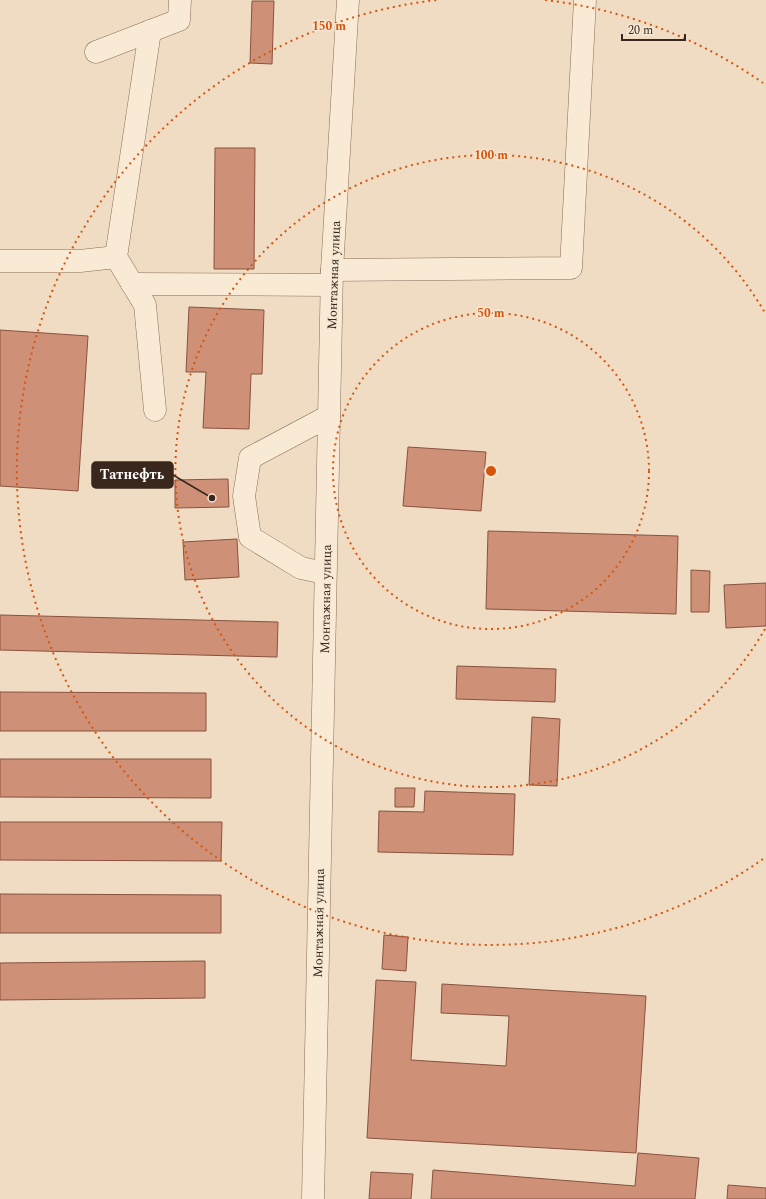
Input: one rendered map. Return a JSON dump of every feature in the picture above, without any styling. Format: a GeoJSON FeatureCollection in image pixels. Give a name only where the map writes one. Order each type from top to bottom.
{"type":"FeatureCollection","features":[{"type":"Feature","properties":{"kind":"street"},"geometry":{"type":"LineString","coordinates":[[96,52],[179,20],[180,0]]}},
{"type":"Feature","properties":{"kind":"street","name":"Монтажная улица"},"geometry":{"type":"LineString","coordinates":[[313,1199],[332,277],[348,0]]}},
{"type":"Feature","properties":{"kind":"street"},"geometry":{"type":"LineString","coordinates":[[132,284],[571,268],[585,0]]}},
{"type":"Feature","properties":{"kind":"street"},"geometry":{"type":"LineString","coordinates":[[150,31],[116,257],[145,305],[155,410]]}},
{"type":"Feature","properties":{"kind":"street"},"geometry":{"type":"LineString","coordinates":[[0,261],[80,261],[116,257]]}},
{"type":"Feature","properties":{"kind":"street"},"geometry":{"type":"LineString","coordinates":[[326,574],[301,568],[250,537],[244,496],[250,458],[330,416]]}},
{"type":"Feature","properties":{"kind":"building"},"geometry":{"type":"Polygon","coordinates":[[[252,1],[274,1],[272,64],[250,63],[252,1]]]}},
{"type":"Feature","properties":{"kind":"building"},"geometry":{"type":"Polygon","coordinates":[[[215,148],[255,148],[254,269],[214,269],[215,148]]]}},
{"type":"Feature","properties":{"kind":"building"},"geometry":{"type":"Polygon","coordinates":[[[189,307],[264,310],[262,374],[251,374],[249,429],[203,428],[206,372],[186,372],[189,307]]]}},
{"type":"Feature","properties":{"kind":"building"},"geometry":{"type":"Polygon","coordinates":[[[0,330],[88,336],[78,491],[0,486],[0,330]]]}},
{"type":"Feature","properties":{"kind":"building"},"geometry":{"type":"Polygon","coordinates":[[[408,447],[486,452],[481,511],[403,506],[408,447]]]}},
{"type":"Feature","properties":{"kind":"building"},"geometry":{"type":"Polygon","coordinates":[[[228,479],[229,507],[175,508],[175,480],[228,479]]]}},
{"type":"Feature","properties":{"kind":"building"},"geometry":{"type":"Polygon","coordinates":[[[488,531],[678,536],[676,614],[486,609],[488,531]]]}},
{"type":"Feature","properties":{"kind":"building"},"geometry":{"type":"Polygon","coordinates":[[[237,539],[239,577],[185,580],[183,542],[237,539]]]}},
{"type":"Feature","properties":{"kind":"building"},"geometry":{"type":"Polygon","coordinates":[[[691,570],[710,571],[709,612],[691,612],[691,570]]]}},
{"type":"Feature","properties":{"kind":"building"},"geometry":{"type":"Polygon","coordinates":[[[766,583],[766,626],[726,628],[724,585],[766,583]]]}},
{"type":"Feature","properties":{"kind":"building"},"geometry":{"type":"Polygon","coordinates":[[[0,615],[278,622],[277,657],[0,650],[0,615]]]}},
{"type":"Feature","properties":{"kind":"building"},"geometry":{"type":"Polygon","coordinates":[[[457,666],[556,669],[555,702],[456,699],[457,666]]]}},
{"type":"Feature","properties":{"kind":"building"},"geometry":{"type":"Polygon","coordinates":[[[0,692],[206,693],[206,731],[0,731],[0,692]]]}},
{"type":"Feature","properties":{"kind":"building"},"geometry":{"type":"Polygon","coordinates":[[[532,717],[560,719],[557,786],[529,785],[532,717]]]}},
{"type":"Feature","properties":{"kind":"building"},"geometry":{"type":"Polygon","coordinates":[[[0,759],[211,759],[211,798],[0,797],[0,759]]]}},
{"type":"Feature","properties":{"kind":"building"},"geometry":{"type":"Polygon","coordinates":[[[395,788],[415,788],[414,807],[395,807],[395,788]]]}},
{"type":"Feature","properties":{"kind":"building"},"geometry":{"type":"Polygon","coordinates":[[[425,791],[515,794],[513,855],[378,852],[379,811],[424,812],[425,791]]]}},
{"type":"Feature","properties":{"kind":"building"},"geometry":{"type":"Polygon","coordinates":[[[0,822],[222,822],[221,861],[0,860],[0,822]]]}},
{"type":"Feature","properties":{"kind":"building"},"geometry":{"type":"Polygon","coordinates":[[[0,894],[221,895],[221,933],[0,933],[0,894]]]}},
{"type":"Feature","properties":{"kind":"building"},"geometry":{"type":"Polygon","coordinates":[[[384,935],[408,937],[406,971],[382,969],[384,935]]]}},
{"type":"Feature","properties":{"kind":"building"},"geometry":{"type":"Polygon","coordinates":[[[205,961],[205,998],[0,1000],[0,963],[205,961]]]}},
{"type":"Feature","properties":{"kind":"building"},"geometry":{"type":"Polygon","coordinates":[[[376,980],[416,982],[411,1060],[506,1066],[509,1016],[441,1013],[442,984],[646,996],[636,1153],[367,1138],[376,980]]]}},
{"type":"Feature","properties":{"kind":"building"},"geometry":{"type":"Polygon","coordinates":[[[638,1153],[699,1158],[695,1199],[431,1199],[433,1170],[635,1186],[638,1153]]]}},
{"type":"Feature","properties":{"kind":"building"},"geometry":{"type":"Polygon","coordinates":[[[371,1172],[413,1174],[411,1199],[369,1199],[371,1172]]]}},
{"type":"Feature","properties":{"kind":"building"},"geometry":{"type":"Polygon","coordinates":[[[728,1185],[766,1188],[766,1199],[727,1199],[728,1185]]]}},
{"type":"Feature","properties":{"kind":"place","name":"Татнефть"},"geometry":{"type":"Point","coordinates":[212,498]}}]}
